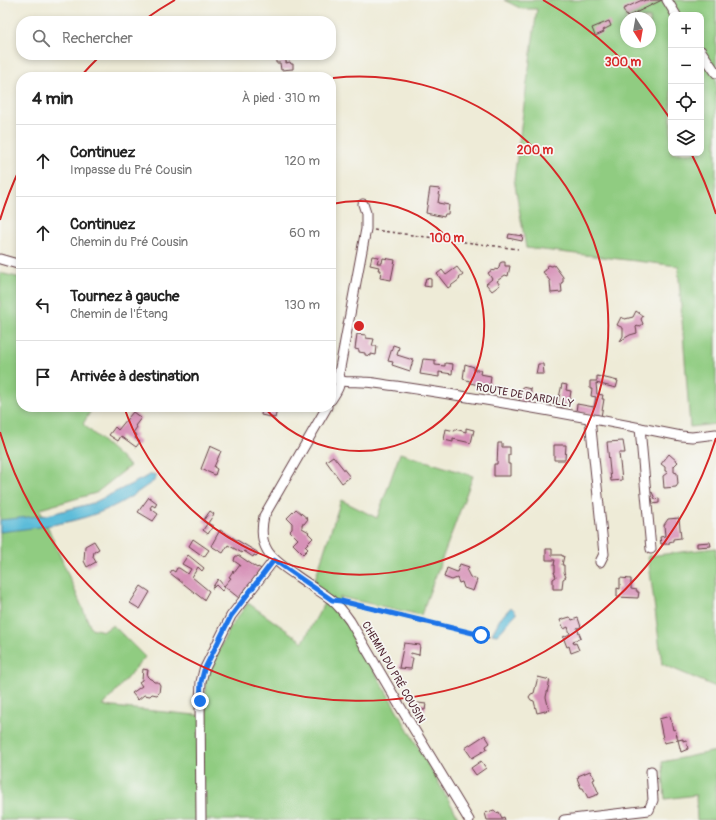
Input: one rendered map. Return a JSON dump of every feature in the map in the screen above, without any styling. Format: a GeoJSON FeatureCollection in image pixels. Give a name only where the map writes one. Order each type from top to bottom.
{"type":"FeatureCollection","features":[{"type":"Feature","properties":{"kind":"street"},"geometry":{"type":"LineString","coordinates":[[666,0],[674,12]]}},
{"type":"Feature","properties":{"kind":"street"},"geometry":{"type":"LineString","coordinates":[[704,55],[716,73]]}},
{"type":"Feature","properties":{"kind":"street"},"geometry":{"type":"LineString","coordinates":[[336,392],[341,381],[339,373],[366,229],[366,213],[363,204]]}},
{"type":"Feature","properties":{"kind":"street"},"geometry":{"type":"LineString","coordinates":[[1,259],[16,264]]}},
{"type":"Feature","properties":{"kind":"street","name":"ROUTE DE DARDILLY"},"geometry":{"type":"LineString","coordinates":[[336,378],[341,381],[362,381],[419,390],[682,436],[692,437],[716,434]]}},
{"type":"Feature","properties":{"kind":"street"},"geometry":{"type":"LineString","coordinates":[[202,820],[200,701],[201,682],[204,670],[231,616],[274,560],[265,546],[262,536],[264,516],[324,412]]}},
{"type":"Feature","properties":{"kind":"street"},"geometry":{"type":"LineString","coordinates":[[590,419],[604,554],[600,562]]}},
{"type":"Feature","properties":{"kind":"street"},"geometry":{"type":"LineString","coordinates":[[640,428],[651,549]]}},
{"type":"Feature","properties":{"kind":"street","name":"CHEMIN DU PRÉ COUSIN"},"geometry":{"type":"LineString","coordinates":[[274,560],[332,600],[342,610],[469,820]]}},
{"type":"Feature","properties":{"kind":"street"},"geometry":{"type":"LineString","coordinates":[[564,820],[649,810],[653,800],[651,771]]}},
{"type":"Feature","properties":{"kind":"path"},"geometry":{"type":"LineString","coordinates":[[366,229],[518,249]]}},
{"type":"Feature","properties":{"kind":"path"},"geometry":{"type":"LineString","coordinates":[[332,600],[481,635],[489,639]]}},
{"type":"Feature","properties":{"kind":"green space"},"geometry":{"type":"Polygon","coordinates":[[[504,0],[716,0],[716,424],[690,427],[678,266],[526,248],[514,179],[537,9],[522,9],[504,0]]]}},
{"type":"Feature","properties":{"kind":"green space"},"geometry":{"type":"Polygon","coordinates":[[[0,273],[16,277],[16,412],[90,412],[83,424],[130,466],[96,493],[40,509],[91,628],[104,631],[113,625],[145,657],[103,706],[206,716],[205,681],[229,629],[248,603],[303,642],[328,596],[314,582],[341,500],[377,518],[400,453],[473,476],[421,615],[340,597],[342,615],[460,820],[0,820],[0,273]]]}},
{"type":"Feature","properties":{"kind":"green space"},"geometry":{"type":"Polygon","coordinates":[[[716,548],[716,687],[662,664],[648,556],[716,548]]]}},
{"type":"Feature","properties":{"kind":"green space"},"geometry":{"type":"Polygon","coordinates":[[[716,751],[716,820],[697,820],[696,795],[665,799],[662,762],[716,751]]]}},
{"type":"Feature","properties":{"kind":"water"},"geometry":{"type":"Polygon","coordinates":[[[152,474],[156,475],[154,481],[129,498],[106,510],[77,520],[0,532],[0,520],[47,515],[93,503],[152,474]]]}},
{"type":"Feature","properties":{"kind":"water"},"geometry":{"type":"Polygon","coordinates":[[[511,607],[516,614],[497,635],[492,634],[500,619],[511,607]]]}},
{"type":"Feature","properties":{"kind":"building"},"geometry":{"type":"Polygon","coordinates":[[[642,0],[662,0],[637,12],[624,12],[623,9],[642,0]]]}},
{"type":"Feature","properties":{"kind":"building"},"geometry":{"type":"Polygon","coordinates":[[[609,21],[611,26],[603,30],[604,32],[595,36],[592,28],[609,21]]]}},
{"type":"Feature","properties":{"kind":"building"},"geometry":{"type":"Polygon","coordinates":[[[276,60],[286,60],[286,63],[290,62],[293,64],[293,69],[281,70],[280,63],[276,63],[276,60]]]}},
{"type":"Feature","properties":{"kind":"building"},"geometry":{"type":"Polygon","coordinates":[[[430,188],[440,189],[438,203],[449,205],[448,214],[445,214],[444,217],[426,213],[430,188]]]}},
{"type":"Feature","properties":{"kind":"building"},"geometry":{"type":"Polygon","coordinates":[[[509,234],[523,236],[522,241],[508,238],[509,234]]]}},
{"type":"Feature","properties":{"kind":"building"},"geometry":{"type":"Polygon","coordinates":[[[372,256],[379,257],[377,263],[382,263],[383,258],[395,260],[391,280],[380,278],[381,270],[378,270],[379,267],[370,265],[372,256]]]}},
{"type":"Feature","properties":{"kind":"building"},"geometry":{"type":"Polygon","coordinates":[[[502,262],[505,262],[505,266],[510,266],[508,276],[505,275],[497,281],[500,285],[492,291],[486,284],[492,279],[488,273],[492,270],[497,270],[502,262]]]}},
{"type":"Feature","properties":{"kind":"building"},"geometry":{"type":"Polygon","coordinates":[[[547,265],[554,265],[563,277],[563,282],[561,283],[562,292],[551,293],[550,281],[543,272],[546,270],[547,265]]]}},
{"type":"Feature","properties":{"kind":"building"},"geometry":{"type":"Polygon","coordinates":[[[457,267],[463,275],[448,288],[437,274],[442,270],[446,275],[457,267]]]}},
{"type":"Feature","properties":{"kind":"building"},"geometry":{"type":"Polygon","coordinates":[[[426,278],[431,279],[431,287],[424,286],[426,278]]]}},
{"type":"Feature","properties":{"kind":"building"},"geometry":{"type":"Polygon","coordinates":[[[636,311],[643,316],[641,319],[643,324],[636,327],[637,333],[620,341],[623,336],[623,328],[617,325],[621,317],[625,319],[633,317],[636,311]]]}},
{"type":"Feature","properties":{"kind":"building"},"geometry":{"type":"Polygon","coordinates":[[[357,334],[366,335],[366,338],[374,339],[372,346],[377,346],[376,355],[365,355],[365,353],[359,352],[359,350],[355,349],[357,334]]]}},
{"type":"Feature","properties":{"kind":"building"},"geometry":{"type":"Polygon","coordinates":[[[393,345],[399,347],[397,355],[413,360],[410,371],[392,365],[393,362],[388,361],[393,345]]]}},
{"type":"Feature","properties":{"kind":"building"},"geometry":{"type":"Polygon","coordinates":[[[423,359],[435,360],[435,365],[445,366],[445,363],[453,364],[452,374],[439,372],[439,377],[420,374],[423,359]]]}},
{"type":"Feature","properties":{"kind":"building"},"geometry":{"type":"Polygon","coordinates":[[[465,364],[474,367],[474,370],[481,370],[480,374],[491,376],[490,385],[484,384],[483,386],[470,383],[470,381],[463,379],[465,364]]]}},
{"type":"Feature","properties":{"kind":"building"},"geometry":{"type":"Polygon","coordinates":[[[538,364],[543,364],[544,374],[536,374],[538,364]]]}},
{"type":"Feature","properties":{"kind":"building"},"geometry":{"type":"Polygon","coordinates":[[[597,376],[618,381],[616,388],[596,383],[597,394],[603,395],[602,399],[604,399],[601,417],[576,412],[577,404],[594,407],[596,397],[591,396],[592,389],[590,389],[590,381],[597,381],[597,376]]]}},
{"type":"Feature","properties":{"kind":"building"},"geometry":{"type":"Polygon","coordinates":[[[562,384],[567,385],[566,390],[571,391],[569,404],[563,404],[563,408],[557,407],[562,384]]]}},
{"type":"Feature","properties":{"kind":"building"},"geometry":{"type":"Polygon","coordinates":[[[522,387],[531,389],[530,404],[519,402],[522,387]]]}},
{"type":"Feature","properties":{"kind":"building"},"geometry":{"type":"Polygon","coordinates":[[[133,412],[141,418],[135,426],[137,427],[133,433],[137,435],[135,438],[140,442],[136,447],[121,436],[118,441],[109,435],[115,427],[118,430],[133,412]]]}},
{"type":"Feature","properties":{"kind":"building"},"geometry":{"type":"Polygon","coordinates":[[[261,412],[276,412],[275,418],[261,415],[261,412]]]}},
{"type":"Feature","properties":{"kind":"building"},"geometry":{"type":"Polygon","coordinates":[[[466,428],[474,430],[471,443],[453,439],[453,442],[444,440],[446,429],[455,431],[455,429],[466,432],[466,428]]]}},
{"type":"Feature","properties":{"kind":"building"},"geometry":{"type":"Polygon","coordinates":[[[623,441],[625,453],[619,453],[622,480],[611,481],[607,442],[623,441]]]}},
{"type":"Feature","properties":{"kind":"building"},"geometry":{"type":"Polygon","coordinates":[[[498,443],[502,443],[502,447],[510,447],[508,464],[510,464],[510,476],[494,476],[494,464],[497,464],[498,443]]]}},
{"type":"Feature","properties":{"kind":"building"},"geometry":{"type":"Polygon","coordinates":[[[554,445],[566,445],[565,460],[554,460],[554,445]]]}},
{"type":"Feature","properties":{"kind":"building"},"geometry":{"type":"Polygon","coordinates":[[[210,446],[221,451],[214,467],[217,469],[215,475],[201,469],[210,446]]]}},
{"type":"Feature","properties":{"kind":"building"},"geometry":{"type":"Polygon","coordinates":[[[669,454],[678,462],[674,466],[674,472],[677,473],[678,484],[676,487],[664,488],[663,476],[667,473],[665,471],[665,467],[661,464],[669,454]]]}},
{"type":"Feature","properties":{"kind":"building"},"geometry":{"type":"Polygon","coordinates":[[[333,456],[350,477],[342,483],[326,461],[333,456]]]}},
{"type":"Feature","properties":{"kind":"building"},"geometry":{"type":"Polygon","coordinates":[[[652,492],[655,499],[659,498],[659,503],[653,504],[652,498],[649,499],[648,494],[652,492]]]}},
{"type":"Feature","properties":{"kind":"building"},"geometry":{"type":"Polygon","coordinates":[[[149,497],[157,503],[155,507],[152,505],[150,508],[158,514],[153,521],[138,512],[149,497]]]}},
{"type":"Feature","properties":{"kind":"building"},"geometry":{"type":"Polygon","coordinates":[[[296,509],[308,519],[304,524],[302,524],[302,528],[309,532],[308,533],[313,538],[305,546],[308,549],[303,554],[293,544],[298,539],[290,531],[292,529],[292,523],[287,518],[296,509]]]}},
{"type":"Feature","properties":{"kind":"building"},"geometry":{"type":"Polygon","coordinates":[[[210,511],[214,514],[208,523],[213,526],[208,534],[203,530],[207,524],[203,521],[210,511]]]}},
{"type":"Feature","properties":{"kind":"building"},"geometry":{"type":"Polygon","coordinates":[[[679,518],[681,538],[673,539],[673,541],[669,542],[669,544],[661,544],[660,537],[665,536],[664,525],[668,519],[679,518]]]}},
{"type":"Feature","properties":{"kind":"building"},"geometry":{"type":"Polygon","coordinates":[[[220,530],[258,554],[256,556],[254,555],[253,557],[244,551],[242,553],[228,545],[223,553],[211,546],[220,530]]]}},
{"type":"Feature","properties":{"kind":"building"},"geometry":{"type":"Polygon","coordinates":[[[193,539],[209,550],[204,557],[189,546],[193,539]]]}},
{"type":"Feature","properties":{"kind":"building"},"geometry":{"type":"Polygon","coordinates":[[[94,541],[99,549],[94,552],[93,557],[96,562],[87,567],[84,561],[85,546],[94,541]]]}},
{"type":"Feature","properties":{"kind":"building"},"geometry":{"type":"Polygon","coordinates":[[[710,542],[711,546],[697,547],[697,543],[710,542]]]}},
{"type":"Feature","properties":{"kind":"building"},"geometry":{"type":"Polygon","coordinates":[[[546,549],[552,549],[552,555],[564,556],[562,565],[564,565],[566,577],[563,579],[562,589],[553,589],[553,579],[556,577],[554,572],[555,560],[546,560],[546,549]]]}},
{"type":"Feature","properties":{"kind":"building"},"geometry":{"type":"Polygon","coordinates":[[[188,555],[204,568],[202,571],[198,567],[192,577],[209,591],[204,600],[170,573],[172,570],[175,572],[177,568],[179,568],[188,574],[191,569],[182,564],[188,555]]]}},
{"type":"Feature","properties":{"kind":"building"},"geometry":{"type":"Polygon","coordinates":[[[238,555],[257,568],[258,567],[261,569],[239,598],[225,587],[222,591],[216,585],[212,588],[218,579],[224,586],[231,578],[229,577],[233,571],[234,573],[240,565],[234,561],[235,557],[238,555]]]}},
{"type":"Feature","properties":{"kind":"building"},"geometry":{"type":"Polygon","coordinates":[[[460,564],[469,567],[467,571],[470,577],[477,580],[473,591],[464,588],[462,582],[459,583],[457,578],[452,580],[444,577],[447,568],[457,572],[460,564]]]}},
{"type":"Feature","properties":{"kind":"building"},"geometry":{"type":"Polygon","coordinates":[[[620,578],[631,579],[631,589],[639,592],[638,598],[617,597],[617,588],[620,589],[620,578]]]}},
{"type":"Feature","properties":{"kind":"building"},"geometry":{"type":"Polygon","coordinates":[[[141,586],[150,592],[140,609],[130,603],[141,586]]]}},
{"type":"Feature","properties":{"kind":"building"},"geometry":{"type":"Polygon","coordinates":[[[570,617],[572,620],[578,618],[581,627],[577,628],[581,638],[573,641],[574,644],[576,643],[579,650],[571,653],[569,646],[567,647],[563,637],[570,634],[568,627],[564,629],[560,620],[570,617]]]}},
{"type":"Feature","properties":{"kind":"building"},"geometry":{"type":"Polygon","coordinates":[[[404,643],[420,645],[419,655],[411,653],[410,658],[413,658],[411,669],[399,668],[404,643]]]}},
{"type":"Feature","properties":{"kind":"building"},"geometry":{"type":"Polygon","coordinates":[[[143,669],[148,670],[147,676],[154,682],[158,682],[160,685],[159,693],[157,695],[152,694],[150,696],[144,695],[138,700],[132,693],[142,686],[139,682],[142,680],[143,669]]]}},
{"type":"Feature","properties":{"kind":"building"},"geometry":{"type":"Polygon","coordinates":[[[538,677],[550,680],[546,697],[549,710],[537,713],[534,701],[529,697],[534,693],[538,677]]]}},
{"type":"Feature","properties":{"kind":"building"},"geometry":{"type":"Polygon","coordinates":[[[418,703],[426,704],[425,710],[417,709],[418,703]]]}},
{"type":"Feature","properties":{"kind":"building"},"geometry":{"type":"Polygon","coordinates":[[[670,716],[673,730],[675,729],[678,740],[664,743],[659,719],[670,716]]]}},
{"type":"Feature","properties":{"kind":"building"},"geometry":{"type":"Polygon","coordinates":[[[485,735],[490,743],[486,746],[487,749],[472,758],[465,748],[485,735]]]}},
{"type":"Feature","properties":{"kind":"building"},"geometry":{"type":"Polygon","coordinates":[[[683,739],[683,741],[686,740],[688,749],[681,752],[678,740],[683,739]]]}},
{"type":"Feature","properties":{"kind":"building"},"geometry":{"type":"Polygon","coordinates":[[[481,761],[486,768],[476,775],[471,768],[481,761]]]}},
{"type":"Feature","properties":{"kind":"building"},"geometry":{"type":"Polygon","coordinates":[[[590,771],[595,779],[593,780],[599,794],[588,798],[583,788],[581,788],[577,778],[579,777],[578,776],[590,771]]]}},
{"type":"Feature","properties":{"kind":"building"},"geometry":{"type":"Polygon","coordinates":[[[494,810],[496,813],[499,812],[505,820],[487,820],[485,813],[494,810]]]}},
{"type":"Feature","properties":{"kind":"route"},"geometry":{"type":"LineString","coordinates":[[200,701],[201,682],[204,670],[231,616],[274,560],[332,600],[481,635]]}}]}
